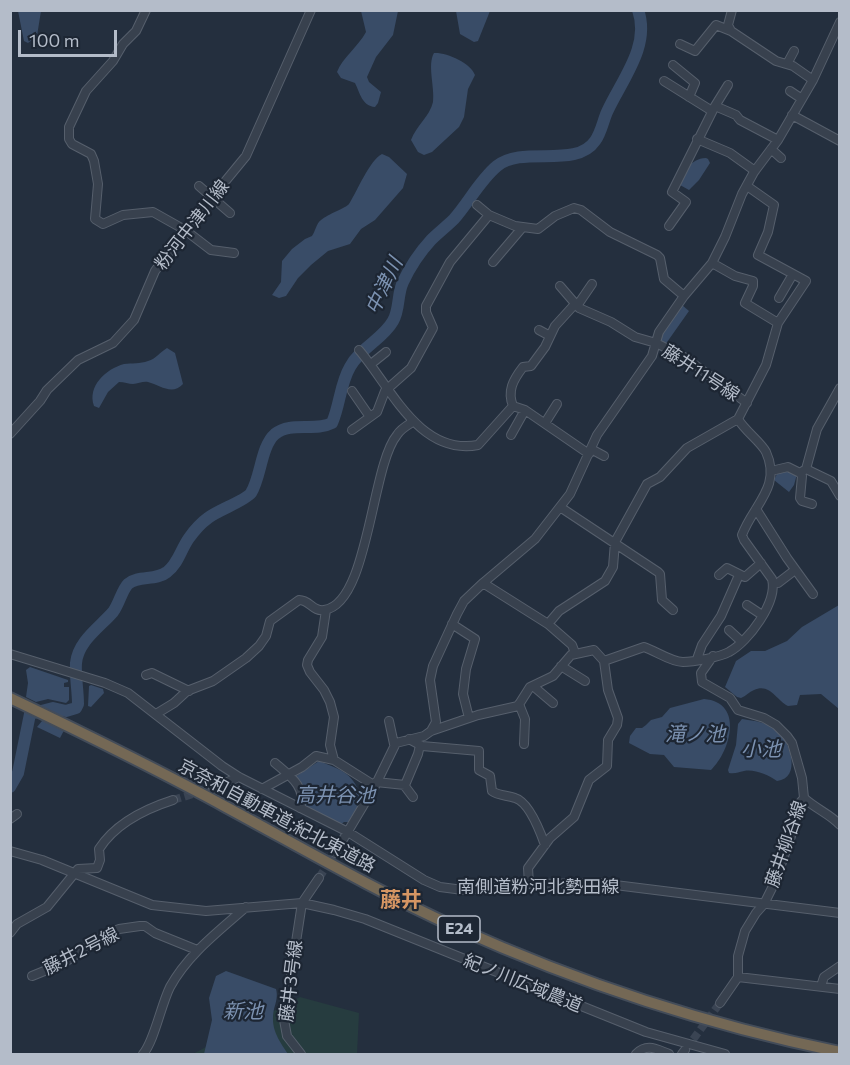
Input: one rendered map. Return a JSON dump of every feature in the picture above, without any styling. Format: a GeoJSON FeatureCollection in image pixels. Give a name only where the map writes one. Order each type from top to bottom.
{"type":"FeatureCollection","features":[{"type":"Feature","properties":{"kind":"highway","name":"京奈和自動車道;紀北東道路"},"geometry":{"type":"LineString","coordinates":[[10,698],[104,743],[340,870],[454,927],[616,992],[683,1014],[741,1030],[840,1052]]}},
{"type":"Feature","properties":{"kind":"street"},"geometry":{"type":"LineString","coordinates":[[146,10],[138,27],[86,92],[69,128],[69,139],[72,144],[91,154],[94,161],[98,184],[94,215],[97,222],[103,224],[123,214],[153,212],[185,230],[211,250],[234,253]]}},
{"type":"Feature","properties":{"kind":"street","name":"粉河中津川線"},"geometry":{"type":"LineString","coordinates":[[10,434],[47,390],[78,360],[107,347],[134,320],[155,271],[185,230],[246,156],[311,10]]}},
{"type":"Feature","properties":{"kind":"street"},"geometry":{"type":"LineString","coordinates":[[731,31],[728,26],[732,10]]}},
{"type":"Feature","properties":{"kind":"street"},"geometry":{"type":"LineString","coordinates":[[431,731],[436,722],[430,680],[433,666],[464,602],[535,539],[570,494],[597,435],[652,356],[659,332],[711,263],[755,171],[778,140],[812,82],[840,22]]}},
{"type":"Feature","properties":{"kind":"street"},"geometry":{"type":"LineString","coordinates":[[680,44],[695,51],[716,25],[731,31],[776,61],[793,66],[821,88]]}},
{"type":"Feature","properties":{"kind":"street"},"geometry":{"type":"LineString","coordinates":[[787,64],[794,51]]}},
{"type":"Feature","properties":{"kind":"street"},"geometry":{"type":"LineString","coordinates":[[673,65],[695,82],[689,97]]}},
{"type":"Feature","properties":{"kind":"street"},"geometry":{"type":"LineString","coordinates":[[664,81],[714,109],[736,115],[778,140]]}},
{"type":"Feature","properties":{"kind":"street"},"geometry":{"type":"LineString","coordinates":[[669,226],[686,202],[672,192],[697,139],[728,85]]}},
{"type":"Feature","properties":{"kind":"street"},"geometry":{"type":"LineString","coordinates":[[790,91],[802,99]]}},
{"type":"Feature","properties":{"kind":"street"},"geometry":{"type":"LineString","coordinates":[[738,118],[743,108]]}},
{"type":"Feature","properties":{"kind":"street"},"geometry":{"type":"LineString","coordinates":[[792,115],[840,141]]}},
{"type":"Feature","properties":{"kind":"street"},"geometry":{"type":"LineString","coordinates":[[697,139],[730,153],[755,171]]}},
{"type":"Feature","properties":{"kind":"street"},"geometry":{"type":"LineString","coordinates":[[771,149],[781,158]]}},
{"type":"Feature","properties":{"kind":"street"},"geometry":{"type":"LineString","coordinates":[[199,186],[230,213]]}},
{"type":"Feature","properties":{"kind":"street"},"geometry":{"type":"LineString","coordinates":[[548,624],[559,611],[605,581],[614,567],[615,543],[647,484],[660,477],[687,448],[738,420],[766,365],[778,323],[806,281],[758,255],[768,232],[774,206],[747,186]]}},
{"type":"Feature","properties":{"kind":"street"},"geometry":{"type":"LineString","coordinates":[[477,205],[489,215],[522,228],[538,229],[568,210],[574,208],[580,210],[610,232],[657,255],[660,258],[664,279],[684,296]]}},
{"type":"Feature","properties":{"kind":"street"},"geometry":{"type":"LineString","coordinates":[[352,430],[377,412],[388,387],[411,368],[433,328],[426,312],[426,306],[450,261],[489,215]]}},
{"type":"Feature","properties":{"kind":"street"},"geometry":{"type":"LineString","coordinates":[[493,262],[522,228]]}},
{"type":"Feature","properties":{"kind":"street"},"geometry":{"type":"LineString","coordinates":[[711,263],[735,276],[753,281],[745,303],[778,323]]}},
{"type":"Feature","properties":{"kind":"street"},"geometry":{"type":"LineString","coordinates":[[779,298],[793,274]]}},
{"type":"Feature","properties":{"kind":"street"},"geometry":{"type":"LineString","coordinates":[[513,406],[509,393],[522,369],[531,366],[545,347],[555,326],[576,305],[592,284]]}},
{"type":"Feature","properties":{"kind":"street"},"geometry":{"type":"LineString","coordinates":[[560,286],[576,305]]}},
{"type":"Feature","properties":{"kind":"street","name":"藤井11号線"},"geometry":{"type":"LineString","coordinates":[[576,305],[635,337],[656,343],[684,357],[747,403]]}},
{"type":"Feature","properties":{"kind":"street"},"geometry":{"type":"LineString","coordinates":[[538,330],[549,336],[553,352]]}},
{"type":"Feature","properties":{"kind":"street"},"geometry":{"type":"LineString","coordinates":[[359,350],[411,419],[440,441],[473,446],[482,442],[513,406]]}},
{"type":"Feature","properties":{"kind":"street"},"geometry":{"type":"LineString","coordinates":[[370,363],[386,352]]}},
{"type":"Feature","properties":{"kind":"street"},"geometry":{"type":"LineString","coordinates":[[812,504],[800,498],[803,471],[817,429],[840,388]]}},
{"type":"Feature","properties":{"kind":"street"},"geometry":{"type":"LineString","coordinates":[[352,391],[370,417]]}},
{"type":"Feature","properties":{"kind":"street"},"geometry":{"type":"LineString","coordinates":[[545,423],[557,404]]}},
{"type":"Feature","properties":{"kind":"street"},"geometry":{"type":"LineString","coordinates":[[513,406],[525,410],[590,452],[604,456]]}},
{"type":"Feature","properties":{"kind":"street"},"geometry":{"type":"LineString","coordinates":[[511,435],[525,410]]}},
{"type":"Feature","properties":{"kind":"street"},"geometry":{"type":"LineString","coordinates":[[334,760],[330,745],[334,717],[330,702],[307,665],[322,637],[326,610],[342,597],[360,562],[386,459],[396,435],[411,423],[411,419]]}},
{"type":"Feature","properties":{"kind":"street"},"geometry":{"type":"LineString","coordinates":[[604,661],[644,647],[682,663],[727,654],[742,642],[762,615],[772,595],[774,584],[742,538],[746,526],[770,484],[771,471],[765,450],[738,420]]}},
{"type":"Feature","properties":{"kind":"street"},"geometry":{"type":"LineString","coordinates":[[771,471],[788,467],[803,471],[831,481],[839,492]]}},
{"type":"Feature","properties":{"kind":"street"},"geometry":{"type":"LineString","coordinates":[[560,507],[658,572],[662,600],[673,610]]}},
{"type":"Feature","properties":{"kind":"street"},"geometry":{"type":"LineString","coordinates":[[756,509],[813,594]]}},
{"type":"Feature","properties":{"kind":"street"},"geometry":{"type":"LineString","coordinates":[[719,575],[727,568],[745,577],[761,563]]}},
{"type":"Feature","properties":{"kind":"street"},"geometry":{"type":"LineString","coordinates":[[778,583],[795,570]]}},
{"type":"Feature","properties":{"kind":"street"},"geometry":{"type":"LineString","coordinates":[[697,659],[702,645],[721,616],[739,575]]}},
{"type":"Feature","properties":{"kind":"street"},"geometry":{"type":"LineString","coordinates":[[483,583],[548,624],[572,645],[575,653]]}},
{"type":"Feature","properties":{"kind":"street"},"geometry":{"type":"LineString","coordinates":[[156,714],[189,691],[213,681],[254,651],[266,636],[270,621],[299,600],[305,600],[316,609],[326,610]]}},
{"type":"Feature","properties":{"kind":"street"},"geometry":{"type":"LineString","coordinates":[[747,606],[762,615]]}},
{"type":"Feature","properties":{"kind":"street"},"geometry":{"type":"LineString","coordinates":[[452,624],[475,639],[466,669],[463,694],[469,718]]}},
{"type":"Feature","properties":{"kind":"street"},"geometry":{"type":"LineString","coordinates":[[729,630],[742,642]]}},
{"type":"Feature","properties":{"kind":"street"},"geometry":{"type":"LineString","coordinates":[[394,744],[424,736],[431,731],[469,718],[519,704],[533,686],[554,676],[571,655],[594,650],[604,661],[608,690],[618,718],[617,725],[608,740],[607,766],[588,780],[574,817],[545,845],[528,868],[529,884]]}},
{"type":"Feature","properties":{"kind":"street","name":"南側道粉河北勢田線"},"geometry":{"type":"LineString","coordinates":[[10,654],[84,676],[128,693],[239,777],[348,832],[424,880],[440,886],[463,890],[529,884],[599,883],[840,913]]}},
{"type":"Feature","properties":{"kind":"street","name":"藤井柳谷線"},"geometry":{"type":"LineString","coordinates":[[713,656],[701,673],[702,682],[730,698],[738,710],[764,718],[776,725],[787,736],[792,742],[802,778],[804,798],[794,810],[791,836],[775,882],[764,904],[745,931],[738,956],[738,977]]}},
{"type":"Feature","properties":{"kind":"street"},"geometry":{"type":"LineString","coordinates":[[561,666],[585,681]]}},
{"type":"Feature","properties":{"kind":"street"},"geometry":{"type":"LineString","coordinates":[[146,675],[152,673],[189,691]]}},
{"type":"Feature","properties":{"kind":"street"},"geometry":{"type":"LineString","coordinates":[[533,686],[553,703]]}},
{"type":"Feature","properties":{"kind":"street"},"geometry":{"type":"LineString","coordinates":[[519,704],[525,719],[524,744]]}},
{"type":"Feature","properties":{"kind":"street"},"geometry":{"type":"LineString","coordinates":[[335,853],[375,784],[394,744],[389,721]]}},
{"type":"Feature","properties":{"kind":"street"},"geometry":{"type":"LineString","coordinates":[[409,739],[420,745],[480,751],[479,770],[490,776],[491,793],[521,801],[538,827],[545,845]]}},
{"type":"Feature","properties":{"kind":"street"},"geometry":{"type":"LineString","coordinates":[[404,785],[420,745]]}},
{"type":"Feature","properties":{"kind":"street"},"geometry":{"type":"LineString","coordinates":[[262,789],[302,767],[316,756],[334,760],[375,784],[404,785]]}},
{"type":"Feature","properties":{"kind":"street"},"geometry":{"type":"LineString","coordinates":[[276,763],[302,792],[303,801],[300,808]]}},
{"type":"Feature","properties":{"kind":"street"},"geometry":{"type":"LineString","coordinates":[[213,788],[239,777]]}},
{"type":"Feature","properties":{"kind":"street"},"geometry":{"type":"LineString","coordinates":[[404,785],[413,797]]}},
{"type":"Feature","properties":{"kind":"street"},"geometry":{"type":"LineString","coordinates":[[804,798],[818,811],[834,818],[838,827]]}},
{"type":"Feature","properties":{"kind":"street"},"geometry":{"type":"LineString","coordinates":[[10,933],[17,924],[47,907],[72,873],[82,868],[97,868],[100,860],[99,849],[124,824],[149,808],[173,800]]}},
{"type":"Feature","properties":{"kind":"street","name":"紀ノ川広域農道"},"geometry":{"type":"LineString","coordinates":[[10,851],[151,905],[205,911],[302,903],[334,909],[365,919],[646,1032],[725,1054]]}},
{"type":"Feature","properties":{"kind":"street"},"geometry":{"type":"LineString","coordinates":[[302,903],[319,878]]}},
{"type":"Feature","properties":{"kind":"street","name":"藤井3号線"},"geometry":{"type":"LineString","coordinates":[[302,903],[284,1020],[287,1036],[302,1054]]}},
{"type":"Feature","properties":{"kind":"street"},"geometry":{"type":"LineString","coordinates":[[142,1054],[148,1045],[172,981],[197,950],[246,907]]}},
{"type":"Feature","properties":{"kind":"street","name":"藤井2号線"},"geometry":{"type":"LineString","coordinates":[[32,976],[64,963],[103,936],[119,929],[145,926],[155,933],[197,950]]}},
{"type":"Feature","properties":{"kind":"street"},"geometry":{"type":"LineString","coordinates":[[820,986],[824,977],[840,966]]}},
{"type":"Feature","properties":{"kind":"street"},"geometry":{"type":"LineString","coordinates":[[720,1003],[738,977],[840,989]]}},
{"type":"Feature","properties":{"kind":"street"},"geometry":{"type":"LineString","coordinates":[[636,1054],[641,1049],[650,1047],[669,1054]]}},
{"type":"Feature","properties":{"kind":"green space"},"geometry":{"type":"Polygon","coordinates":[[[300,997],[359,1013],[357,1054],[193,1054],[300,997]]]}},
{"type":"Feature","properties":{"kind":"water"},"geometry":{"type":"Polygon","coordinates":[[[18,11],[41,11],[37,36],[28,43],[24,41],[18,11]]]}},
{"type":"Feature","properties":{"kind":"water"},"geometry":{"type":"Polygon","coordinates":[[[361,11],[398,11],[393,35],[376,57],[367,77],[369,82],[381,92],[375,107],[364,102],[355,83],[341,78],[337,72],[366,32],[361,11]]]}},
{"type":"Feature","properties":{"kind":"water"},"geometry":{"type":"Polygon","coordinates":[[[456,11],[490,11],[478,41],[474,42],[460,34],[456,11]]]}},
{"type":"Feature","properties":{"kind":"water"},"geometry":{"type":"Polygon","coordinates":[[[434,53],[445,54],[457,59],[469,66],[475,75],[468,89],[464,117],[459,127],[432,152],[424,155],[418,152],[411,140],[433,102],[431,64],[434,53]]]}},
{"type":"Feature","properties":{"kind":"water"},"geometry":{"type":"Polygon","coordinates":[[[382,154],[389,157],[407,174],[403,188],[375,220],[361,229],[350,244],[328,251],[298,278],[286,296],[279,298],[272,295],[281,282],[282,261],[292,249],[312,236],[321,220],[349,204],[368,169],[382,154]]]}},
{"type":"Feature","properties":{"kind":"water"},"geometry":{"type":"Polygon","coordinates":[[[706,158],[710,163],[699,180],[689,190],[680,185],[692,163],[706,158]]]}},
{"type":"Feature","properties":{"kind":"water"},"geometry":{"type":"Polygon","coordinates":[[[682,305],[689,311],[665,345],[661,341],[662,332],[682,305]]]}},
{"type":"Feature","properties":{"kind":"water"},"geometry":{"type":"Polygon","coordinates":[[[167,348],[175,353],[183,384],[175,389],[166,389],[148,382],[133,384],[119,382],[108,392],[99,408],[94,406],[93,392],[105,374],[117,366],[151,360],[167,348]]]}},
{"type":"Feature","properties":{"kind":"water"},"geometry":{"type":"Polygon","coordinates":[[[783,469],[797,474],[789,492],[774,480],[783,469]]]}},
{"type":"Feature","properties":{"kind":"water"},"geometry":{"type":"Polygon","coordinates":[[[839,605],[839,709],[821,694],[800,695],[797,705],[788,706],[769,690],[760,688],[741,698],[725,687],[736,661],[751,651],[765,651],[787,641],[802,627],[839,605]]]}},
{"type":"Feature","properties":{"kind":"water"},"geometry":{"type":"Polygon","coordinates":[[[30,667],[68,680],[64,683],[64,687],[69,687],[69,700],[66,703],[48,699],[36,702],[26,697],[28,683],[26,670],[30,667]]]}},
{"type":"Feature","properties":{"kind":"water"},"geometry":{"type":"Polygon","coordinates":[[[89,686],[103,689],[104,693],[91,707],[88,706],[89,686]]]}},
{"type":"Feature","properties":{"kind":"water","name":"滝ノ池"},"geometry":{"type":"Polygon","coordinates":[[[704,699],[717,702],[725,709],[730,728],[724,751],[711,770],[674,767],[664,755],[650,754],[629,743],[630,736],[636,728],[642,728],[651,720],[662,717],[670,708],[704,699]]]}},
{"type":"Feature","properties":{"kind":"water"},"geometry":{"type":"Polygon","coordinates":[[[70,719],[60,738],[37,727],[42,721],[70,719]]]}},
{"type":"Feature","properties":{"kind":"water","name":"小池"},"geometry":{"type":"Polygon","coordinates":[[[742,719],[761,722],[778,731],[782,736],[790,751],[791,759],[791,767],[785,778],[777,781],[753,771],[729,773],[736,745],[738,724],[742,719]]]}},
{"type":"Feature","properties":{"kind":"water","name":"高井谷池"},"geometry":{"type":"Polygon","coordinates":[[[319,761],[346,774],[359,790],[362,799],[349,822],[340,825],[304,806],[295,777],[319,761]]]}},
{"type":"Feature","properties":{"kind":"water","name":"新池"},"geometry":{"type":"Polygon","coordinates":[[[226,971],[276,989],[274,1028],[288,1054],[204,1054],[212,1020],[209,998],[216,976],[226,971]]]}},
{"type":"Feature","properties":{"kind":"waterway","name":"中津川"},"geometry":{"type":"LineString","coordinates":[[10,787],[18,773],[30,714],[53,708],[66,711],[76,708],[78,704],[76,668],[78,655],[85,641],[113,612],[128,584],[132,581],[163,575],[174,565],[189,538],[203,522],[251,493],[267,446],[275,434],[288,428],[318,427],[332,423],[350,367],[354,360],[393,321],[397,312],[401,287],[412,265],[431,240],[454,219],[485,178],[497,166],[508,160],[521,157],[575,154],[586,149],[595,141],[638,50],[641,37],[638,10]]}},
{"type":"Feature","properties":{"kind":"tunnel"},"geometry":{"type":"LineString","coordinates":[[173,800],[213,788]]}},
{"type":"Feature","properties":{"kind":"tunnel"},"geometry":{"type":"LineString","coordinates":[[319,878],[335,853]]}},
{"type":"Feature","properties":{"kind":"tunnel"},"geometry":{"type":"LineString","coordinates":[[686,1049],[720,1003]]}},
{"type":"Feature","properties":{"kind":"district","name":"藤井"},"geometry":{"type":"Point","coordinates":[401,900]}}]}
